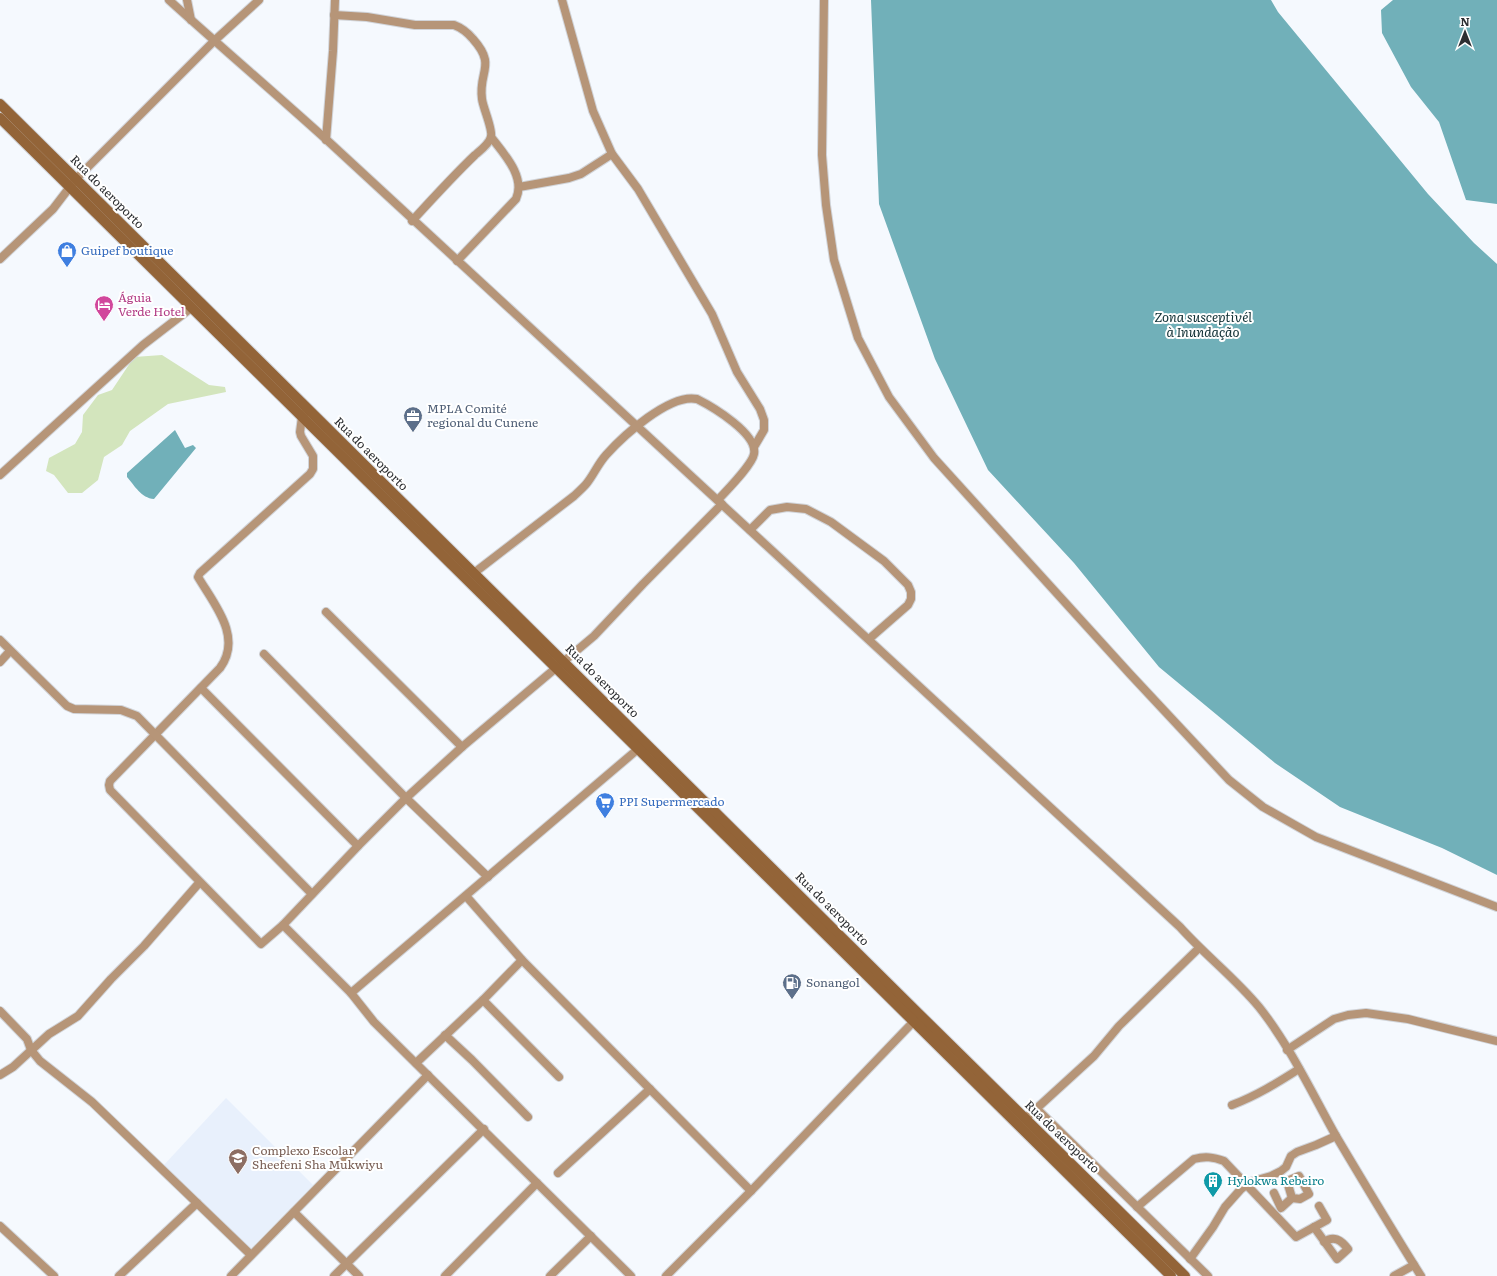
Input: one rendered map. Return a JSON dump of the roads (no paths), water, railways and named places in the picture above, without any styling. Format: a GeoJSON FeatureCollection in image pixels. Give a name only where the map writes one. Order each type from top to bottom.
{"type":"FeatureCollection","features":[{"type":"Feature","properties":{"kind":"main road","name":"Rua do aeroporto"},"geometry":{"type":"LineString","coordinates":[[0,104],[191,308],[305,413],[474,573],[638,749],[917,1018],[1025,1119],[1186,1276]]}},
{"type":"Feature","properties":{"kind":"main road","name":"Rua do aeroporto"},"geometry":{"type":"LineString","coordinates":[[0,118],[73,183],[560,664],[917,1018],[1171,1276]]}},
{"type":"Feature","properties":{"kind":"street"},"geometry":{"type":"LineString","coordinates":[[169,0],[326,140],[412,221],[720,502],[1180,927],[1199,948],[1224,970],[1259,1007],[1287,1050],[1336,1136],[1420,1276]]}},
{"type":"Feature","properties":{"kind":"street"},"geometry":{"type":"LineString","coordinates":[[187,0],[191,20]]}},
{"type":"Feature","properties":{"kind":"street"},"geometry":{"type":"LineString","coordinates":[[0,259],[53,208],[73,183],[214,41],[259,0]]}},
{"type":"Feature","properties":{"kind":"street"},"geometry":{"type":"LineString","coordinates":[[326,140],[335,0]]}},
{"type":"Feature","properties":{"kind":"street"},"geometry":{"type":"LineString","coordinates":[[562,0],[593,111],[612,154],[638,189],[712,314],[737,372],[760,409],[764,420],[764,430],[754,447]]}},
{"type":"Feature","properties":{"kind":"street"},"geometry":{"type":"LineString","coordinates":[[824,0],[822,155],[826,205],[834,260],[858,338],[889,397],[934,458],[1229,780],[1263,806],[1316,837],[1497,907]]}},
{"type":"Feature","properties":{"kind":"street"},"geometry":{"type":"LineString","coordinates":[[334,15],[367,17],[415,24],[454,25],[460,27],[482,49],[485,55],[486,63],[482,98],[491,130],[491,137],[507,157],[519,187],[516,200],[457,261]]}},
{"type":"Feature","properties":{"kind":"street"},"geometry":{"type":"LineString","coordinates":[[412,221],[450,178],[480,150],[491,137]]}},
{"type":"Feature","properties":{"kind":"street"},"geometry":{"type":"LineString","coordinates":[[519,187],[569,178],[581,174],[612,154]]}},
{"type":"Feature","properties":{"kind":"street"},"geometry":{"type":"LineString","coordinates":[[0,475],[143,345],[191,308]]}},
{"type":"Feature","properties":{"kind":"street"},"geometry":{"type":"LineString","coordinates":[[305,413],[301,436],[313,456],[313,469],[310,474],[200,573],[198,577],[222,616],[228,635],[229,650],[225,662],[110,781],[110,790],[261,944],[283,925],[406,798],[462,747],[602,629],[720,502],[750,462],[754,455],[754,447],[748,435],[728,418],[702,402],[692,398],[670,404],[636,426],[606,455],[586,483],[574,496],[474,573]]}},
{"type":"Feature","properties":{"kind":"street"},"geometry":{"type":"LineString","coordinates":[[750,530],[770,510],[787,507],[806,509],[831,522],[884,561],[908,585],[912,592],[911,599],[908,605],[869,639]]}},
{"type":"Feature","properties":{"kind":"street"},"geometry":{"type":"LineString","coordinates":[[326,612],[462,747]]}},
{"type":"Feature","properties":{"kind":"street"},"geometry":{"type":"LineString","coordinates":[[0,640],[67,706],[74,709],[121,710],[137,716],[312,894]]}},
{"type":"Feature","properties":{"kind":"street"},"geometry":{"type":"LineString","coordinates":[[0,662],[10,651]]}},
{"type":"Feature","properties":{"kind":"street"},"geometry":{"type":"LineString","coordinates":[[264,654],[406,798],[488,877]]}},
{"type":"Feature","properties":{"kind":"street"},"geometry":{"type":"LineString","coordinates":[[201,688],[358,846]]}},
{"type":"Feature","properties":{"kind":"street"},"geometry":{"type":"LineString","coordinates":[[351,994],[638,749]]}},
{"type":"Feature","properties":{"kind":"street"},"geometry":{"type":"LineString","coordinates":[[0,1075],[12,1067],[50,1034],[78,1016],[111,979],[144,946],[199,882]]}},
{"type":"Feature","properties":{"kind":"street"},"geometry":{"type":"LineString","coordinates":[[466,896],[522,960],[751,1190]]}},
{"type":"Feature","properties":{"kind":"street"},"geometry":{"type":"LineString","coordinates":[[283,925],[351,994],[374,1022],[484,1129],[631,1276]]}},
{"type":"Feature","properties":{"kind":"street"},"geometry":{"type":"LineString","coordinates":[[1025,1119],[1094,1056],[1119,1026],[1199,948]]}},
{"type":"Feature","properties":{"kind":"street"},"geometry":{"type":"LineString","coordinates":[[416,1063],[483,1000],[522,960]]}},
{"type":"Feature","properties":{"kind":"street"},"geometry":{"type":"LineString","coordinates":[[483,1000],[560,1077]]}},
{"type":"Feature","properties":{"kind":"street"},"geometry":{"type":"LineString","coordinates":[[0,1011],[27,1039],[31,1050],[40,1062],[92,1102],[251,1256]]}},
{"type":"Feature","properties":{"kind":"street"},"geometry":{"type":"LineString","coordinates":[[1287,1050],[1334,1019],[1348,1015],[1366,1013],[1408,1019],[1497,1041]]}},
{"type":"Feature","properties":{"kind":"street"},"geometry":{"type":"LineString","coordinates":[[666,1276],[917,1018]]}},
{"type":"Feature","properties":{"kind":"street"},"geometry":{"type":"LineString","coordinates":[[445,1035],[528,1117]]}},
{"type":"Feature","properties":{"kind":"street"},"geometry":{"type":"LineString","coordinates":[[1232,1105],[1267,1089],[1299,1069]]}},
{"type":"Feature","properties":{"kind":"street"},"geometry":{"type":"LineString","coordinates":[[231,1276],[428,1075]]}},
{"type":"Feature","properties":{"kind":"street"},"geometry":{"type":"LineString","coordinates":[[558,1173],[650,1089]]}},
{"type":"Feature","properties":{"kind":"street"},"geometry":{"type":"LineString","coordinates":[[1036,1108],[1208,1276]]}},
{"type":"Feature","properties":{"kind":"street"},"geometry":{"type":"LineString","coordinates":[[334,1276],[484,1129]]}},
{"type":"Feature","properties":{"kind":"street"},"geometry":{"type":"LineString","coordinates":[[1190,1259],[1225,1207],[1240,1188],[1276,1174],[1286,1167],[1291,1156],[1297,1152],[1336,1136]]}},
{"type":"Feature","properties":{"kind":"street"},"geometry":{"type":"LineString","coordinates":[[1137,1207],[1194,1159],[1204,1157],[1214,1157],[1224,1161],[1296,1237],[1327,1220],[1319,1206]]}},
{"type":"Feature","properties":{"kind":"street"},"geometry":{"type":"LineString","coordinates":[[1288,1161],[1294,1178]]}},
{"type":"Feature","properties":{"kind":"street"},"geometry":{"type":"LineString","coordinates":[[1274,1194],[1281,1208],[1292,1198],[1300,1199],[1309,1194],[1299,1176],[1286,1182],[1292,1198]]}},
{"type":"Feature","properties":{"kind":"street"},"geometry":{"type":"LineString","coordinates":[[445,1276],[537,1183]]}},
{"type":"Feature","properties":{"kind":"street"},"geometry":{"type":"LineString","coordinates":[[119,1276],[197,1203]]}},
{"type":"Feature","properties":{"kind":"street"},"geometry":{"type":"LineString","coordinates":[[294,1212],[359,1276]]}},
{"type":"Feature","properties":{"kind":"street"},"geometry":{"type":"LineString","coordinates":[[0,1226],[54,1276]]}},
{"type":"Feature","properties":{"kind":"street"},"geometry":{"type":"LineString","coordinates":[[1314,1227],[1324,1242]]}},
{"type":"Feature","properties":{"kind":"street"},"geometry":{"type":"LineString","coordinates":[[550,1276],[591,1236]]}},
{"type":"Feature","properties":{"kind":"street"},"geometry":{"type":"LineString","coordinates":[[1394,1276],[1414,1265]]}},
{"type":"Feature","properties":{"kind":"water","name":"Zona susceptivél à Inundação"},"geometry":{"type":"Polygon","coordinates":[[[871,0],[1271,0],[1278,12],[1428,194],[1474,243],[1497,264],[1497,875],[1442,848],[1340,807],[1275,763],[1159,667],[1074,563],[988,470],[935,359],[879,204],[871,0]]]}},
{"type":"Feature","properties":{"kind":"water"},"geometry":{"type":"Polygon","coordinates":[[[1393,0],[1497,0],[1497,204],[1466,200],[1439,122],[1411,87],[1382,33],[1381,10],[1393,0]]]}},
{"type":"Feature","properties":{"kind":"water"},"geometry":{"type":"Polygon","coordinates":[[[175,430],[185,448],[193,445],[196,448],[154,499],[149,498],[136,488],[127,477],[127,473],[175,430]]]}},
{"type":"Feature","properties":{"kind":"place","name":"Guipef boutique"},"geometry":{"type":"Point","coordinates":[67,268]}},
{"type":"Feature","properties":{"kind":"place","name":"Águia Verde Hotel"},"geometry":{"type":"Point","coordinates":[104,322]}},
{"type":"Feature","properties":{"kind":"place","name":"MPLA Comité regional du Cunene"},"geometry":{"type":"Point","coordinates":[413,433]}},
{"type":"Feature","properties":{"kind":"place","name":"PPI Supermercado"},"geometry":{"type":"Point","coordinates":[605,819]}},
{"type":"Feature","properties":{"kind":"place","name":"Sonangol"},"geometry":{"type":"Point","coordinates":[792,1000]}},
{"type":"Feature","properties":{"kind":"place","name":"Complexo Escolar Sheefeni Sha Mukwiyu"},"geometry":{"type":"Point","coordinates":[238,1175]}},
{"type":"Feature","properties":{"kind":"place","name":"Hylokwa Rebeiro"},"geometry":{"type":"Point","coordinates":[1213,1198]}}]}
